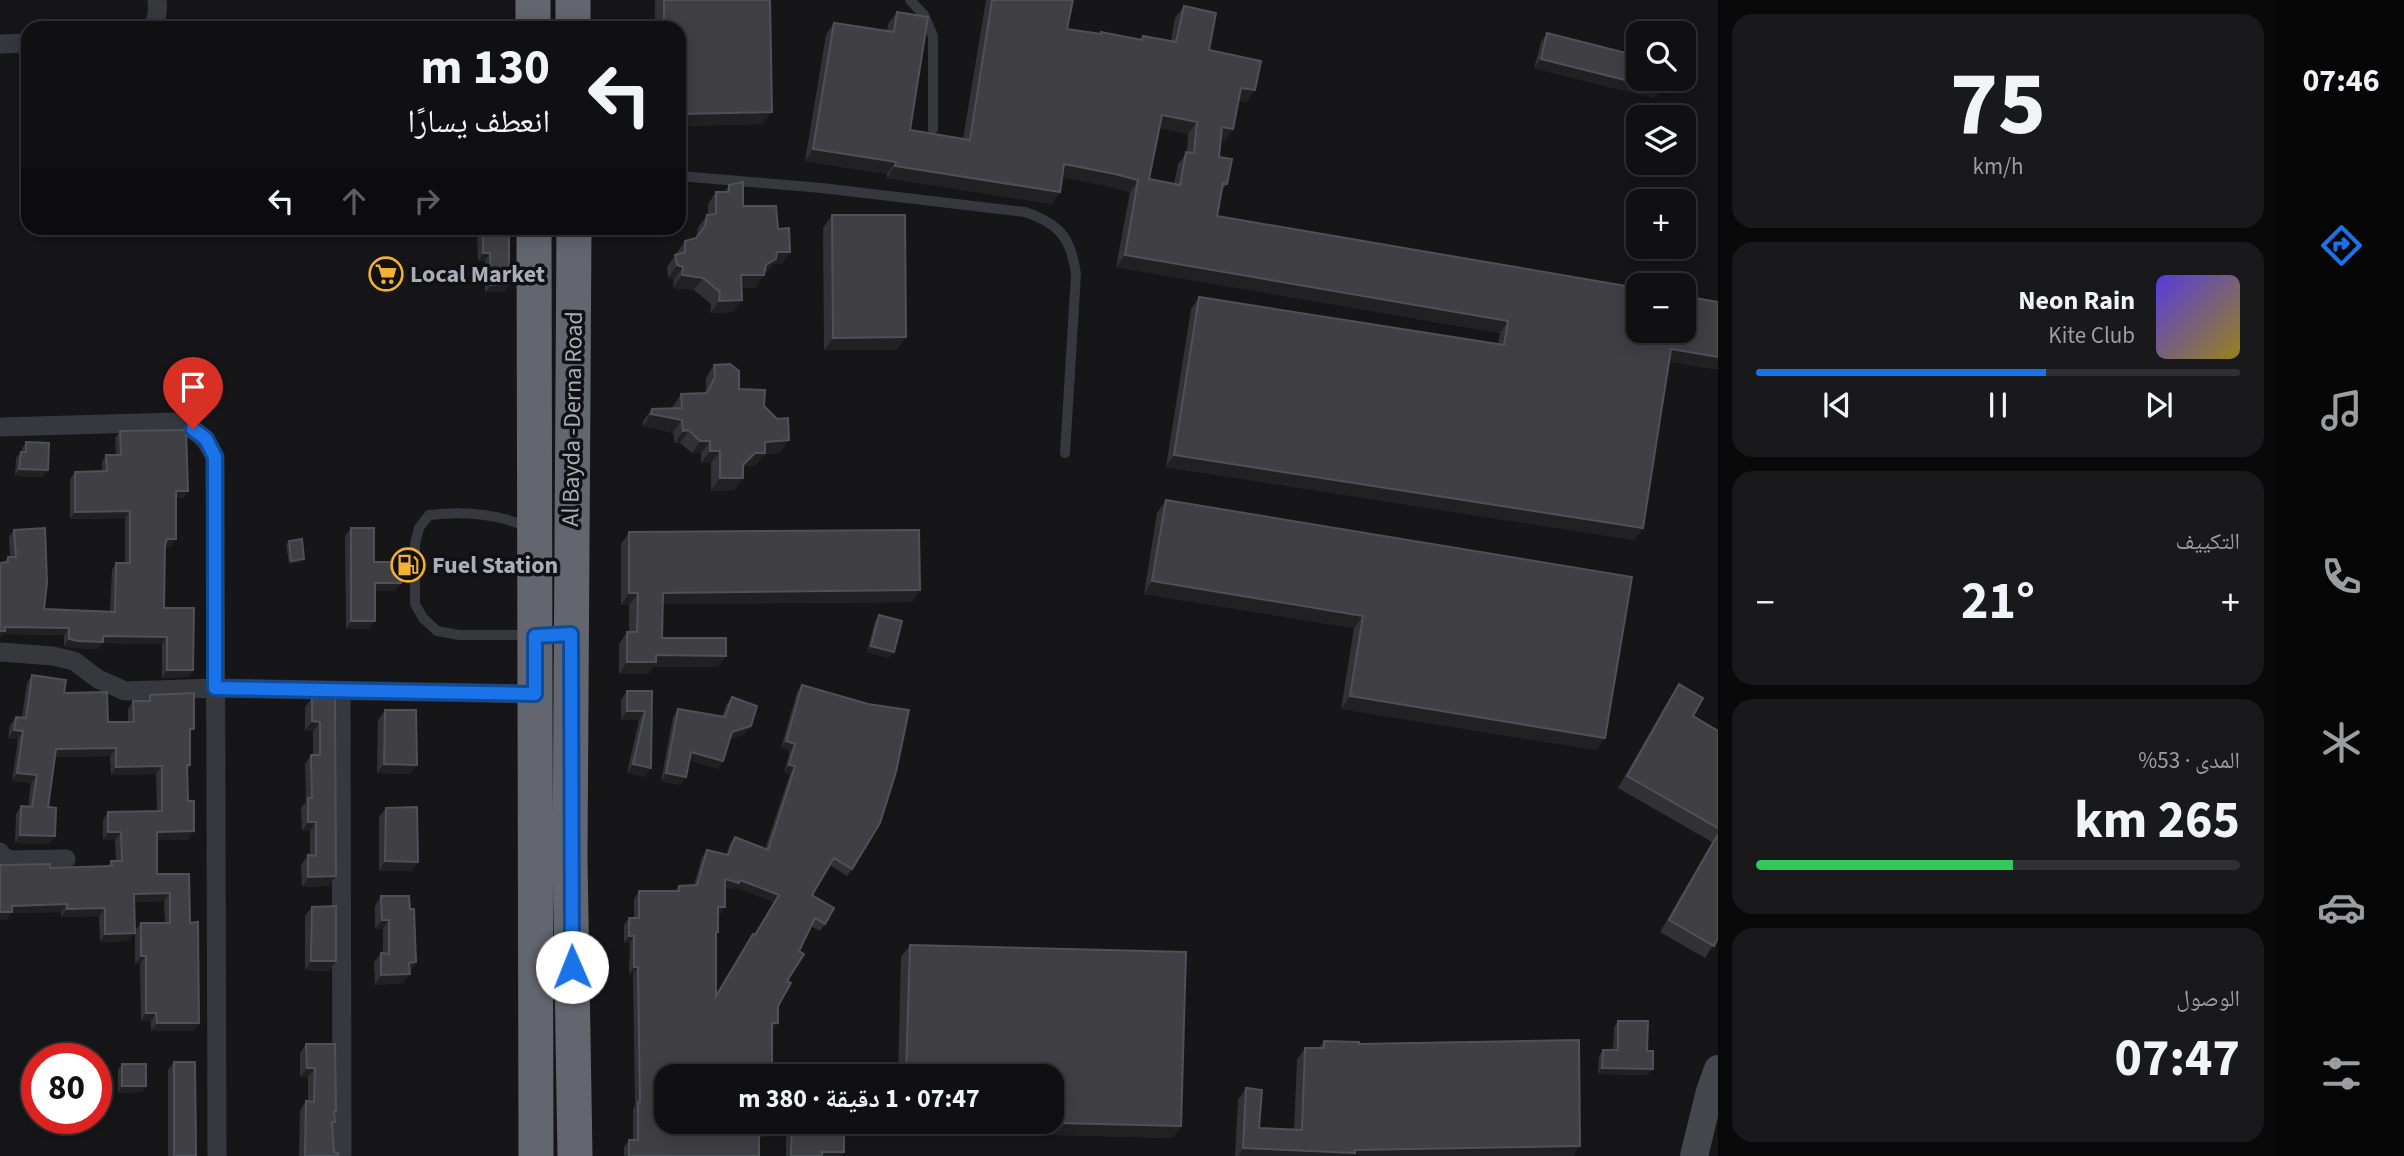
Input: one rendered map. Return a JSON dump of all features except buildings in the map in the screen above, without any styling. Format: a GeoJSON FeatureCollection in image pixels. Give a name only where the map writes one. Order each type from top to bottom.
{"type":"FeatureCollection","features":[{"type":"Feature","properties":{"kind":"highway"},"geometry":{"type":"LineString","coordinates":[[533,0],[533,21]]}},
{"type":"Feature","properties":{"kind":"highway"},"geometry":{"type":"LineString","coordinates":[[573,0],[573,21]]}},
{"type":"Feature","properties":{"kind":"highway","name":"Al Bayda -Derna Road"},"geometry":{"type":"LineString","coordinates":[[534,235],[553,540],[571,634],[570,859],[575,1156]]}},
{"type":"Feature","properties":{"kind":"highway","name":"Al Bayda -Derna Road"},"geometry":{"type":"LineString","coordinates":[[536,1156],[535,636],[553,540],[574,235]]}},
{"type":"Feature","properties":{"kind":"main road"},"geometry":{"type":"LineString","coordinates":[[1694,1156],[1718,1069]]}},
{"type":"Feature","properties":{"kind":"street"},"geometry":{"type":"LineString","coordinates":[[156,21],[157,0]]}},
{"type":"Feature","properties":{"kind":"street"},"geometry":{"type":"LineString","coordinates":[[0,44],[21,43]]}},
{"type":"Feature","properties":{"kind":"street"},"geometry":{"type":"LineString","coordinates":[[0,427],[176,422],[193,429],[206,439],[215,457],[217,1156]]}},
{"type":"Feature","properties":{"kind":"street"},"geometry":{"type":"LineString","coordinates":[[0,652],[53,656],[74,661],[97,679],[125,691],[215,688],[535,694]]}},
{"type":"Feature","properties":{"kind":"street"},"geometry":{"type":"LineString","coordinates":[[341,691],[342,1156]]}},
{"type":"Feature","properties":{"kind":"street"},"geometry":{"type":"LineString","coordinates":[[0,852],[10,860],[66,859]]}},
{"type":"Feature","properties":{"kind":"lane"},"geometry":{"type":"LineString","coordinates":[[910,0],[924,15],[933,36],[933,129]]}},
{"type":"Feature","properties":{"kind":"lane"},"geometry":{"type":"LineString","coordinates":[[686,177],[822,188],[1026,212],[1055,227],[1067,239],[1074,256],[1076,274],[1065,453]]}},
{"type":"Feature","properties":{"kind":"lane"},"geometry":{"type":"LineString","coordinates":[[553,540],[495,515],[450,512],[429,515],[419,528],[415,544],[415,604],[423,618],[437,631],[459,635],[571,634]]}},
{"type":"Feature","properties":{"kind":"place","name":"Local Market"},"geometry":{"type":"Point","coordinates":[386,274]}},
{"type":"Feature","properties":{"kind":"place","name":"Fuel Station"},"geometry":{"type":"Point","coordinates":[408,565]}},
{"type":"Feature","properties":{"kind":"route"},"geometry":{"type":"LineString","coordinates":[[193,429],[206,439],[215,457],[215,688],[535,694],[535,636],[571,634],[572,967]]}}]}
